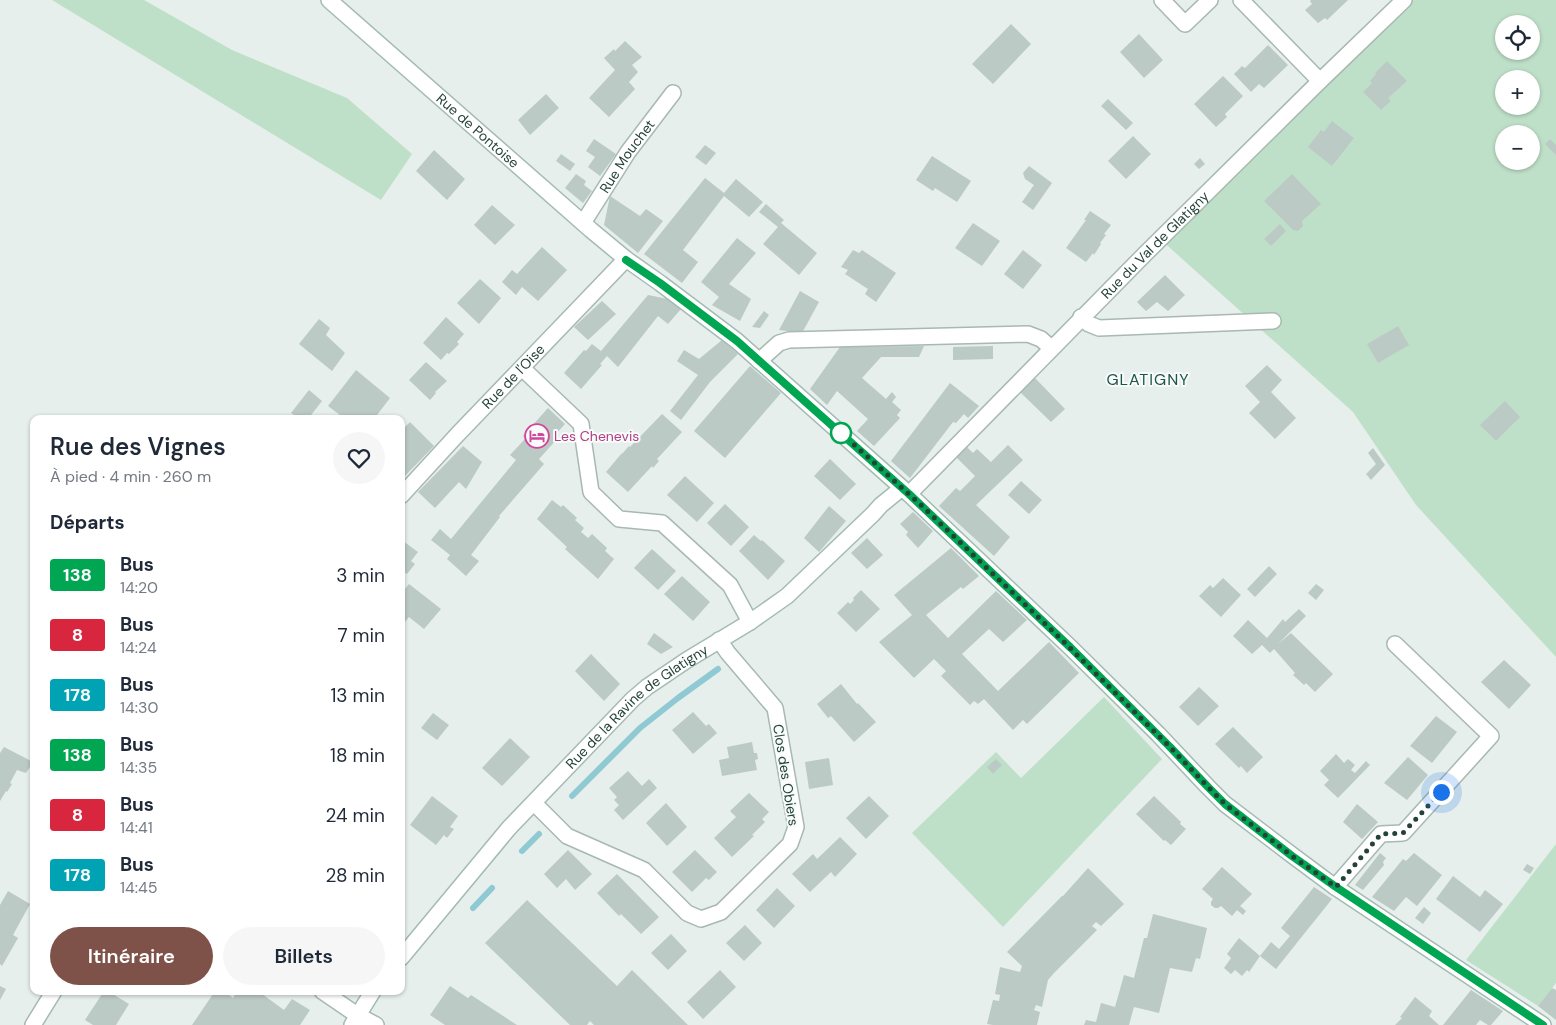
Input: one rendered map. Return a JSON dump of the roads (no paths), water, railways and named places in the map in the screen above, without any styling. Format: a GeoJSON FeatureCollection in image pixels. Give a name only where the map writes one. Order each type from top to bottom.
{"type":"FeatureCollection","features":[{"type":"Feature","properties":{"kind":"street","name":"Rue de Pontoise"},"geometry":{"type":"LineString","coordinates":[[329,0],[626,260],[696,309],[737,341],[905,491],[1064,642],[1225,804],[1292,856],[1336,887],[1543,1025]]}},
{"type":"Feature","properties":{"kind":"street"},"geometry":{"type":"LineString","coordinates":[[1162,0],[1185,24],[1210,0]]}},
{"type":"Feature","properties":{"kind":"street"},"geometry":{"type":"LineString","coordinates":[[1241,0],[1320,81]]}},
{"type":"Feature","properties":{"kind":"street","name":"Rue du Val de Glatigny"},"geometry":{"type":"LineString","coordinates":[[905,491],[1404,0]]}},
{"type":"Feature","properties":{"kind":"street","name":"Rue Mouchet"},"geometry":{"type":"LineString","coordinates":[[583,223],[628,152],[673,93]]}},
{"type":"Feature","properties":{"kind":"street","name":"Rue de l'Oise"},"geometry":{"type":"LineString","coordinates":[[405,492],[626,260]]}},
{"type":"Feature","properties":{"kind":"street"},"geometry":{"type":"LineString","coordinates":[[1081,317],[1089,324],[1098,328],[1273,321]]}},
{"type":"Feature","properties":{"kind":"street"},"geometry":{"type":"LineString","coordinates":[[759,361],[779,343],[789,340],[1028,334],[1041,339],[1051,348]]}},
{"type":"Feature","properties":{"kind":"street"},"geometry":{"type":"LineString","coordinates":[[522,368],[581,424],[591,492],[619,519],[662,523],[730,585],[750,622]]}},
{"type":"Feature","properties":{"kind":"street","name":"Rue de la Ravine de Glatigny"},"geometry":{"type":"LineString","coordinates":[[405,953],[504,834],[647,686],[750,622],[787,596],[874,514],[881,504],[905,491]]}},
{"type":"Feature","properties":{"kind":"street","name":"Clos des Obiers"},"geometry":{"type":"LineString","coordinates":[[534,803],[567,836],[644,870],[687,913],[701,919],[721,912],[790,844],[796,828],[775,708],[725,650],[719,640]]}},
{"type":"Feature","properties":{"kind":"street"},"geometry":{"type":"LineString","coordinates":[[1336,887],[1381,834],[1403,833],[1491,736],[1395,644]]}},
{"type":"Feature","properties":{"kind":"street"},"geometry":{"type":"LineString","coordinates":[[33,1025],[52,995]]}},
{"type":"Feature","properties":{"kind":"street"},"geometry":{"type":"LineString","coordinates":[[326,995],[354,1020],[376,1025]]}},
{"type":"Feature","properties":{"kind":"street"},"geometry":{"type":"LineString","coordinates":[[354,1020],[370,995]]}},
{"type":"Feature","properties":{"kind":"waterway"},"geometry":{"type":"LineString","coordinates":[[572,796],[640,728],[718,669]]}},
{"type":"Feature","properties":{"kind":"waterway"},"geometry":{"type":"LineString","coordinates":[[522,851],[539,834]]}},
{"type":"Feature","properties":{"kind":"waterway"},"geometry":{"type":"LineString","coordinates":[[473,908],[492,888]]}},
{"type":"Feature","properties":{"kind":"place","name":"Les Chenevis"},"geometry":{"type":"Point","coordinates":[537,436]}},
{"type":"Feature","properties":{"kind":"district","name":"GLATIGNY"},"geometry":{"type":"Point","coordinates":[1148,379]}}]}
